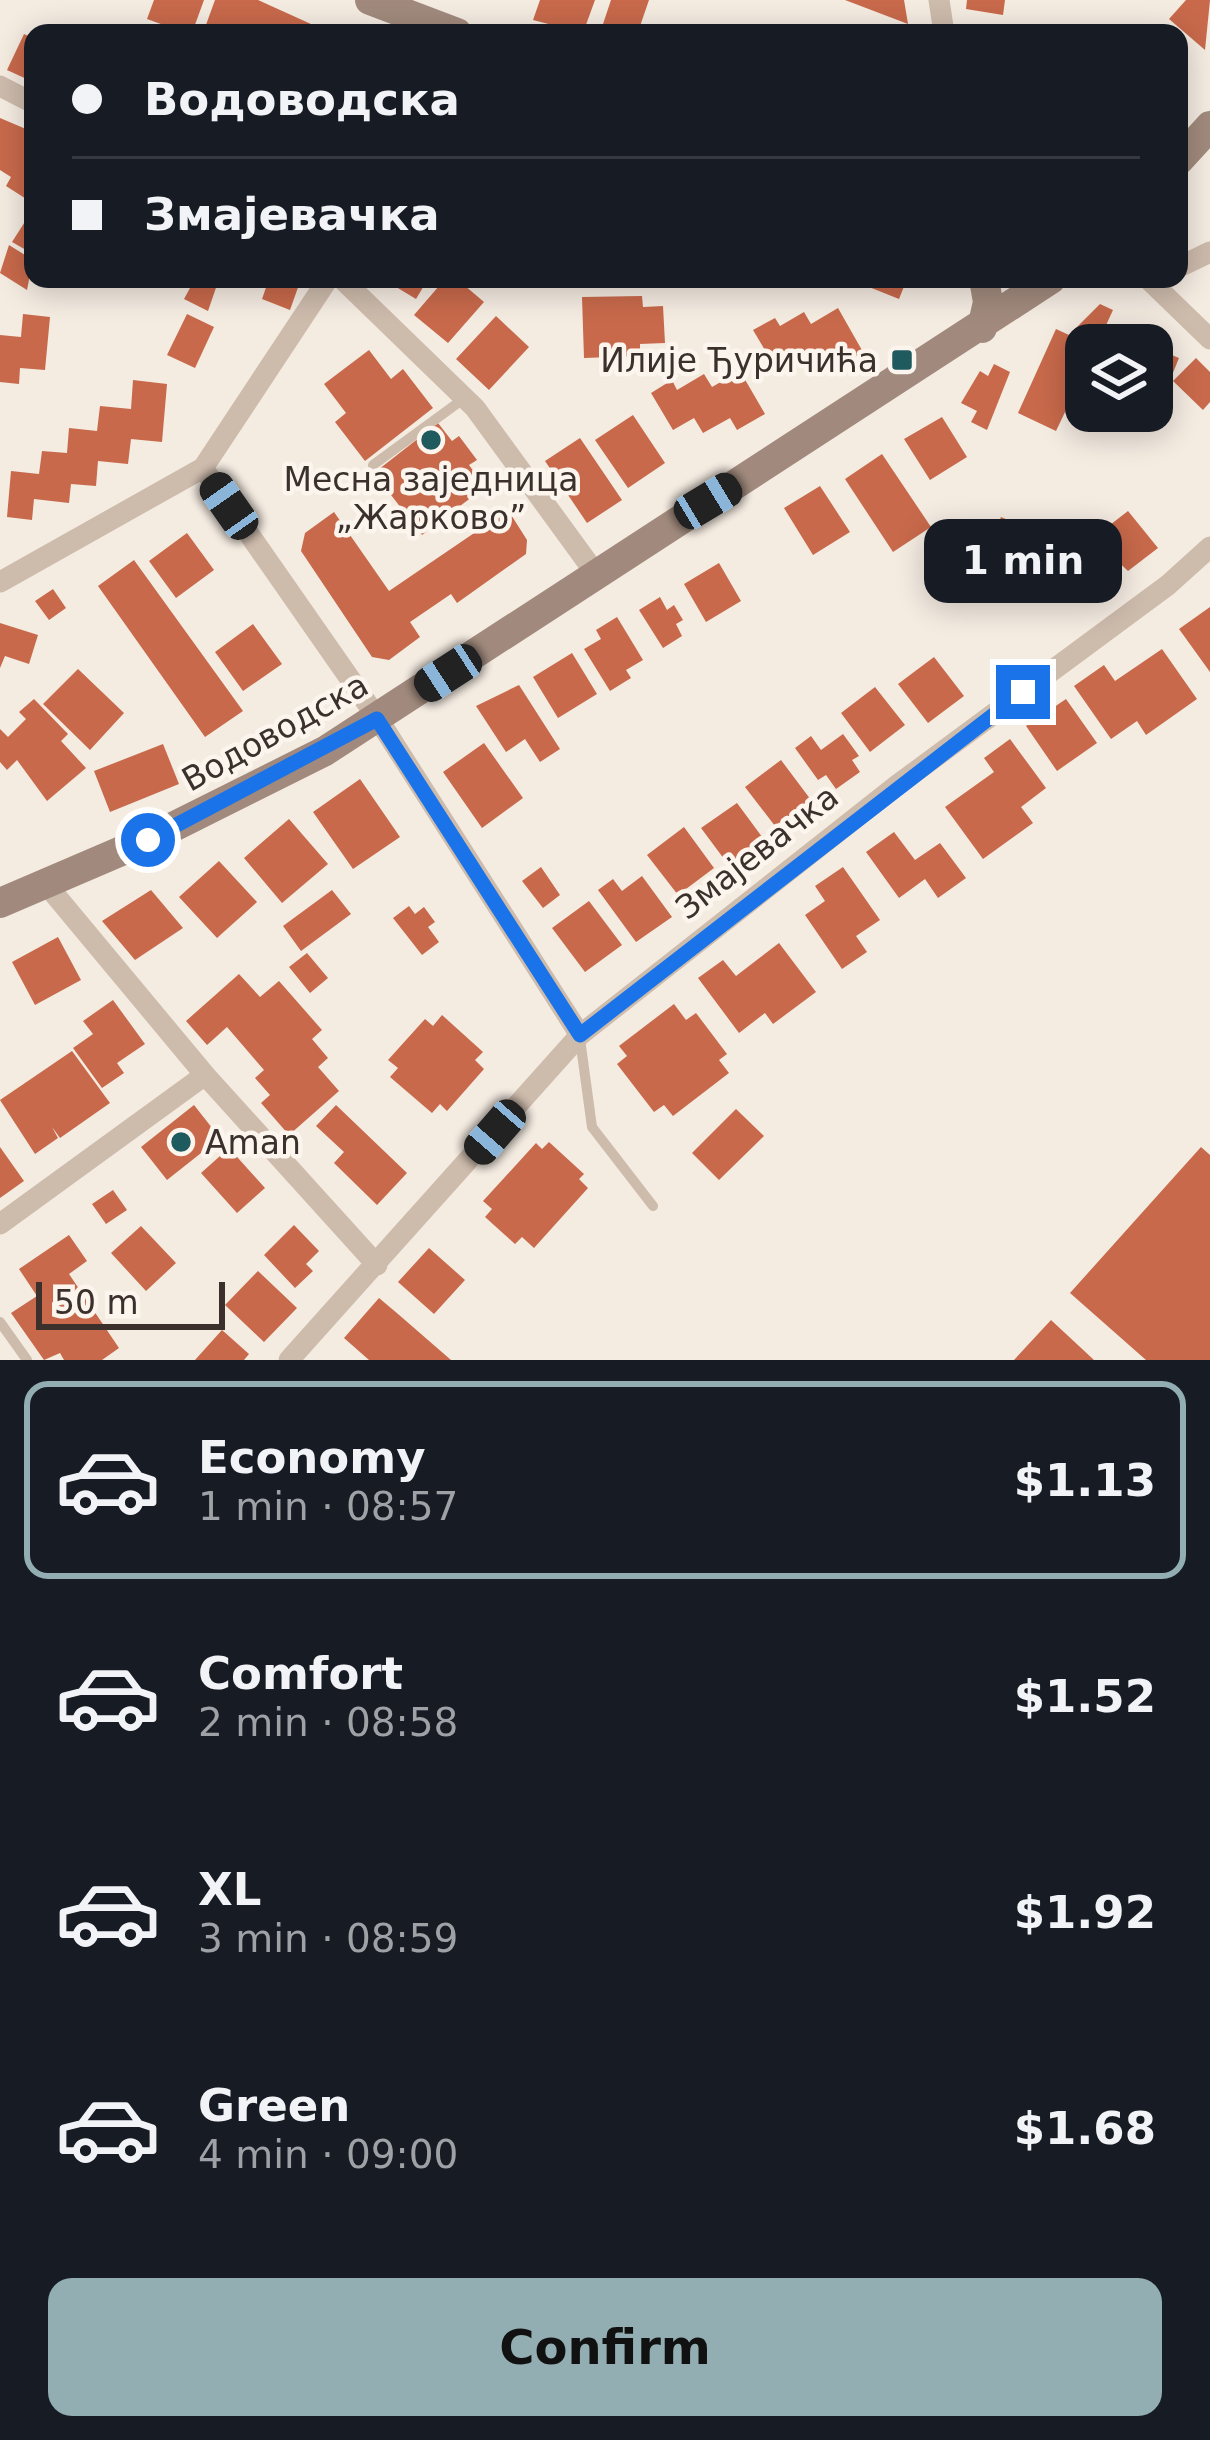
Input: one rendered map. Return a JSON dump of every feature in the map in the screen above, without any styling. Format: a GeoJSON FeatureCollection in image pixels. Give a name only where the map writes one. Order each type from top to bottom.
{"type":"FeatureCollection","features":[{"type":"Feature","properties":{"kind":"street"},"geometry":{"type":"LineString","coordinates":[[370,0],[433,24]]}},
{"type":"Feature","properties":{"kind":"street"},"geometry":{"type":"LineString","coordinates":[[1188,150],[1210,126]]}},
{"type":"Feature","properties":{"kind":"street"},"geometry":{"type":"LineString","coordinates":[[2,574],[202,468],[322,288]]}},
{"type":"Feature","properties":{"kind":"street"},"geometry":{"type":"LineString","coordinates":[[351,288],[466,397],[506,445],[596,574]]}},
{"type":"Feature","properties":{"kind":"street"},"geometry":{"type":"LineString","coordinates":[[982,328],[986,288]]}},
{"type":"Feature","properties":{"kind":"street","name":"Водоводска"},"geometry":{"type":"LineString","coordinates":[[0,903],[228,802],[377,719],[982,328],[1031,288]]}},
{"type":"Feature","properties":{"kind":"street"},"geometry":{"type":"LineString","coordinates":[[1160,288],[1210,339]]}},
{"type":"Feature","properties":{"kind":"street"},"geometry":{"type":"LineString","coordinates":[[202,468],[377,719],[580,1035]]}},
{"type":"Feature","properties":{"kind":"street","name":"Змајевачка"},"geometry":{"type":"LineString","coordinates":[[289,1360],[580,1035],[896,786],[1168,585],[1210,547]]}},
{"type":"Feature","properties":{"kind":"street"},"geometry":{"type":"LineString","coordinates":[[46,884],[206,1075],[377,1265]]}},
{"type":"Feature","properties":{"kind":"street"},"geometry":{"type":"LineString","coordinates":[[0,1224],[206,1075]]}},
{"type":"Feature","properties":{"kind":"lane"},"geometry":{"type":"LineString","coordinates":[[373,466],[466,397]]}},
{"type":"Feature","properties":{"kind":"lane"},"geometry":{"type":"LineString","coordinates":[[580,1035],[592,1127],[652,1206]]}},
{"type":"Feature","properties":{"kind":"lane"},"geometry":{"type":"LineString","coordinates":[[0,1322],[27,1360]]}},
{"type":"Feature","properties":{"kind":"building"},"geometry":{"type":"Polygon","coordinates":[[[154,0],[204,0],[195,24],[147,19],[154,0]]]}},
{"type":"Feature","properties":{"kind":"building"},"geometry":{"type":"Polygon","coordinates":[[[215,0],[258,0],[311,24],[206,24],[215,0]]]}},
{"type":"Feature","properties":{"kind":"building"},"geometry":{"type":"Polygon","coordinates":[[[540,0],[595,0],[586,24],[533,20],[540,0]]]}},
{"type":"Feature","properties":{"kind":"building"},"geometry":{"type":"Polygon","coordinates":[[[611,0],[649,0],[641,24],[603,24],[611,0]]]}},
{"type":"Feature","properties":{"kind":"building"},"geometry":{"type":"Polygon","coordinates":[[[845,0],[904,0],[908,24],[845,0]]]}},
{"type":"Feature","properties":{"kind":"building"},"geometry":{"type":"Polygon","coordinates":[[[967,0],[1005,0],[1003,15],[966,9],[967,0]]]}},
{"type":"Feature","properties":{"kind":"building"},"geometry":{"type":"Polygon","coordinates":[[[1186,0],[1210,0],[1205,50],[1188,35],[1188,24],[1169,19],[1186,0]]]}},
{"type":"Feature","properties":{"kind":"building"},"geometry":{"type":"Polygon","coordinates":[[[24,34],[24,78],[7,70],[24,34]]]}},
{"type":"Feature","properties":{"kind":"building"},"geometry":{"type":"Polygon","coordinates":[[[0,118],[24,128],[24,198],[6,186],[11,177],[0,170],[0,118]]]}},
{"type":"Feature","properties":{"kind":"building"},"geometry":{"type":"Polygon","coordinates":[[[24,223],[24,249],[12,242],[24,223]]]}},
{"type":"Feature","properties":{"kind":"building"},"geometry":{"type":"Polygon","coordinates":[[[9,245],[24,254],[27,290],[0,273],[9,245]]]}},
{"type":"Feature","properties":{"kind":"building"},"geometry":{"type":"Polygon","coordinates":[[[190,288],[216,288],[208,311],[184,299],[190,288]]]}},
{"type":"Feature","properties":{"kind":"building"},"geometry":{"type":"Polygon","coordinates":[[[266,288],[298,288],[290,310],[262,299],[266,288]]]}},
{"type":"Feature","properties":{"kind":"building"},"geometry":{"type":"Polygon","coordinates":[[[398,288],[423,288],[416,299],[398,288]]]}},
{"type":"Feature","properties":{"kind":"building"},"geometry":{"type":"Polygon","coordinates":[[[437,288],[468,288],[484,302],[448,343],[414,315],[437,288]]]}},
{"type":"Feature","properties":{"kind":"building"},"geometry":{"type":"Polygon","coordinates":[[[872,288],[903,288],[899,299],[872,288]]]}},
{"type":"Feature","properties":{"kind":"building"},"geometry":{"type":"Polygon","coordinates":[[[642,296],[643,307],[663,306],[665,343],[640,344],[640,356],[584,358],[582,297],[642,296]]]}},
{"type":"Feature","properties":{"kind":"building"},"geometry":{"type":"Polygon","coordinates":[[[1100,304],[1113,310],[1107,324],[1080,324],[1100,304]]]}},
{"type":"Feature","properties":{"kind":"building"},"geometry":{"type":"Polygon","coordinates":[[[838,308],[863,352],[837,367],[829,354],[805,368],[796,354],[775,367],[753,330],[775,318],[780,326],[804,312],[811,324],[838,308]]]}},
{"type":"Feature","properties":{"kind":"building"},"geometry":{"type":"Polygon","coordinates":[[[23,314],[50,317],[45,370],[20,368],[19,384],[0,382],[0,335],[21,337],[23,314]]]}},
{"type":"Feature","properties":{"kind":"building"},"geometry":{"type":"Polygon","coordinates":[[[187,314],[214,327],[195,368],[167,355],[187,314]]]}},
{"type":"Feature","properties":{"kind":"building"},"geometry":{"type":"Polygon","coordinates":[[[496,316],[529,347],[489,390],[456,359],[496,316]]]}},
{"type":"Feature","properties":{"kind":"building"},"geometry":{"type":"Polygon","coordinates":[[[1056,329],[1065,333],[1065,412],[1056,431],[1018,413],[1056,329]]]}},
{"type":"Feature","properties":{"kind":"building"},"geometry":{"type":"Polygon","coordinates":[[[369,350],[391,379],[403,369],[433,408],[365,461],[335,422],[346,413],[324,384],[369,350]]]}},
{"type":"Feature","properties":{"kind":"building"},"geometry":{"type":"Polygon","coordinates":[[[1196,358],[1210,372],[1210,402],[1203,410],[1173,381],[1196,358]]]}},
{"type":"Feature","properties":{"kind":"building"},"geometry":{"type":"Polygon","coordinates":[[[994,364],[1010,372],[987,430],[971,422],[977,411],[961,403],[980,371],[988,376],[994,364]]]}},
{"type":"Feature","properties":{"kind":"building"},"geometry":{"type":"Polygon","coordinates":[[[740,371],[765,414],[737,430],[730,418],[703,433],[694,418],[673,430],[651,393],[672,380],[677,390],[704,374],[712,387],[740,371]]]}},
{"type":"Feature","properties":{"kind":"building"},"geometry":{"type":"Polygon","coordinates":[[[133,380],[167,384],[162,442],[131,439],[128,464],[98,461],[96,486],[71,484],[69,503],[34,499],[32,520],[7,517],[11,471],[39,474],[42,451],[67,453],[69,428],[97,431],[100,406],[131,409],[133,380]]]}},
{"type":"Feature","properties":{"kind":"building"},"geometry":{"type":"Polygon","coordinates":[[[633,415],[665,463],[628,488],[595,440],[633,415]]]}},
{"type":"Feature","properties":{"kind":"building"},"geometry":{"type":"Polygon","coordinates":[[[942,417],[967,457],[930,480],[904,439],[942,417]]]}},
{"type":"Feature","properties":{"kind":"building"},"geometry":{"type":"Polygon","coordinates":[[[438,423],[452,441],[459,436],[477,460],[469,465],[485,487],[422,535],[374,473],[438,423]]]}},
{"type":"Feature","properties":{"kind":"building"},"geometry":{"type":"Polygon","coordinates":[[[580,438],[622,500],[587,523],[545,461],[580,438]]]}},
{"type":"Feature","properties":{"kind":"building"},"geometry":{"type":"Polygon","coordinates":[[[882,454],[931,527],[893,552],[845,479],[882,454]]]}},
{"type":"Feature","properties":{"kind":"building"},"geometry":{"type":"Polygon","coordinates":[[[820,486],[850,532],[813,555],[784,508],[820,486]]]}},
{"type":"Feature","properties":{"kind":"building"},"geometry":{"type":"Polygon","coordinates":[[[508,510],[527,540],[526,554],[457,603],[451,594],[410,622],[420,637],[389,660],[372,657],[301,551],[305,533],[334,512],[389,591],[508,510]]]}},
{"type":"Feature","properties":{"kind":"building"},"geometry":{"type":"Polygon","coordinates":[[[1128,511],[1158,548],[1128,571],[1093,538],[1128,511]]]}},
{"type":"Feature","properties":{"kind":"building"},"geometry":{"type":"Polygon","coordinates":[[[1001,517],[1027,528],[1021,543],[1038,550],[1028,572],[985,553],[1001,517]]]}},
{"type":"Feature","properties":{"kind":"building"},"geometry":{"type":"Polygon","coordinates":[[[187,533],[214,570],[176,598],[149,561],[187,533]]]}},
{"type":"Feature","properties":{"kind":"building"},"geometry":{"type":"Polygon","coordinates":[[[134,560],[243,711],[205,737],[98,586],[134,560]]]}},
{"type":"Feature","properties":{"kind":"building"},"geometry":{"type":"Polygon","coordinates":[[[719,563],[741,601],[706,622],[684,584],[719,563]]]}},
{"type":"Feature","properties":{"kind":"building"},"geometry":{"type":"Polygon","coordinates":[[[53,589],[66,608],[49,620],[35,601],[53,589]]]}},
{"type":"Feature","properties":{"kind":"building"},"geometry":{"type":"Polygon","coordinates":[[[660,597],[667,610],[674,605],[683,620],[676,624],[682,636],[663,648],[639,610],[660,597]]]}},
{"type":"Feature","properties":{"kind":"building"},"geometry":{"type":"Polygon","coordinates":[[[1210,607],[1210,672],[1179,629],[1210,607]]]}},
{"type":"Feature","properties":{"kind":"building"},"geometry":{"type":"Polygon","coordinates":[[[617,617],[643,660],[626,670],[631,678],[610,691],[584,649],[601,639],[596,630],[617,617]]]}},
{"type":"Feature","properties":{"kind":"building"},"geometry":{"type":"Polygon","coordinates":[[[0,623],[38,635],[29,664],[5,656],[0,668],[0,623]]]}},
{"type":"Feature","properties":{"kind":"building"},"geometry":{"type":"Polygon","coordinates":[[[253,624],[282,664],[243,691],[215,652],[253,624]]]}},
{"type":"Feature","properties":{"kind":"building"},"geometry":{"type":"Polygon","coordinates":[[[1162,649],[1197,699],[1146,735],[1137,721],[1111,739],[1074,686],[1104,665],[1115,681],[1162,649]]]}},
{"type":"Feature","properties":{"kind":"building"},"geometry":{"type":"Polygon","coordinates":[[[572,653],[597,694],[558,718],[533,677],[572,653]]]}},
{"type":"Feature","properties":{"kind":"building"},"geometry":{"type":"Polygon","coordinates":[[[934,657],[964,696],[928,723],[898,684],[934,657]]]}},
{"type":"Feature","properties":{"kind":"building"},"geometry":{"type":"Polygon","coordinates":[[[78,669],[124,713],[90,750],[43,704],[78,669]]]}},
{"type":"Feature","properties":{"kind":"building"},"geometry":{"type":"Polygon","coordinates":[[[519,685],[560,749],[540,762],[525,739],[506,752],[476,706],[519,685]]]}},
{"type":"Feature","properties":{"kind":"building"},"geometry":{"type":"Polygon","coordinates":[[[875,687],[905,725],[870,752],[841,713],[875,687]]]}},
{"type":"Feature","properties":{"kind":"building"},"geometry":{"type":"Polygon","coordinates":[[[34,699],[68,734],[61,741],[86,768],[47,801],[17,760],[7,770],[0,762],[0,729],[8,737],[26,719],[19,712],[34,699]]]}},
{"type":"Feature","properties":{"kind":"building"},"geometry":{"type":"Polygon","coordinates":[[[1066,699],[1097,743],[1057,771],[1026,726],[1066,699]]]}},
{"type":"Feature","properties":{"kind":"building"},"geometry":{"type":"Polygon","coordinates":[[[843,734],[859,756],[852,760],[860,772],[836,789],[826,775],[818,780],[795,748],[811,736],[821,750],[843,734]]]}},
{"type":"Feature","properties":{"kind":"building"},"geometry":{"type":"Polygon","coordinates":[[[1010,739],[1046,788],[1021,807],[1033,823],[983,859],[945,807],[994,772],[984,758],[1010,739]]]}},
{"type":"Feature","properties":{"kind":"building"},"geometry":{"type":"Polygon","coordinates":[[[484,743],[523,798],[482,828],[443,772],[484,743]]]}},
{"type":"Feature","properties":{"kind":"building"},"geometry":{"type":"Polygon","coordinates":[[[163,744],[179,784],[110,812],[94,771],[163,744]]]}},
{"type":"Feature","properties":{"kind":"building"},"geometry":{"type":"Polygon","coordinates":[[[781,760],[811,800],[775,826],[745,787],[781,760]]]}},
{"type":"Feature","properties":{"kind":"building"},"geometry":{"type":"Polygon","coordinates":[[[360,779],[400,837],[353,869],[313,812],[360,779]]]}},
{"type":"Feature","properties":{"kind":"building"},"geometry":{"type":"Polygon","coordinates":[[[737,803],[768,845],[733,871],[701,828],[737,803]]]}},
{"type":"Feature","properties":{"kind":"building"},"geometry":{"type":"Polygon","coordinates":[[[289,819],[328,864],[282,903],[244,858],[289,819]]]}},
{"type":"Feature","properties":{"kind":"building"},"geometry":{"type":"Polygon","coordinates":[[[684,827],[714,868],[678,895],[647,855],[684,827]]]}},
{"type":"Feature","properties":{"kind":"building"},"geometry":{"type":"Polygon","coordinates":[[[894,832],[915,860],[940,843],[966,878],[938,898],[925,879],[899,898],[866,852],[894,832]]]}},
{"type":"Feature","properties":{"kind":"building"},"geometry":{"type":"Polygon","coordinates":[[[219,861],[257,902],[217,938],[179,897],[219,861]]]}},
{"type":"Feature","properties":{"kind":"building"},"geometry":{"type":"Polygon","coordinates":[[[541,867],[560,895],[543,908],[522,881],[541,867]]]}},
{"type":"Feature","properties":{"kind":"building"},"geometry":{"type":"Polygon","coordinates":[[[843,867],[880,920],[856,936],[867,952],[842,969],[805,915],[825,901],[815,886],[843,867]]]}},
{"type":"Feature","properties":{"kind":"building"},"geometry":{"type":"Polygon","coordinates":[[[642,876],[672,917],[636,942],[598,890],[613,879],[622,891],[642,876]]]}},
{"type":"Feature","properties":{"kind":"building"},"geometry":{"type":"Polygon","coordinates":[[[151,890],[183,928],[135,960],[102,921],[151,890]]]}},
{"type":"Feature","properties":{"kind":"building"},"geometry":{"type":"Polygon","coordinates":[[[332,890],[351,914],[301,951],[283,926],[332,890]]]}},
{"type":"Feature","properties":{"kind":"building"},"geometry":{"type":"Polygon","coordinates":[[[589,901],[622,945],[585,972],[552,928],[589,901]]]}},
{"type":"Feature","properties":{"kind":"building"},"geometry":{"type":"Polygon","coordinates":[[[409,906],[415,914],[424,907],[435,922],[428,927],[439,942],[422,955],[393,918],[409,906]]]}},
{"type":"Feature","properties":{"kind":"building"},"geometry":{"type":"Polygon","coordinates":[[[58,937],[81,980],[35,1005],[12,962],[58,937]]]}},
{"type":"Feature","properties":{"kind":"building"},"geometry":{"type":"Polygon","coordinates":[[[779,943],[816,992],[773,1024],[765,1013],[739,1033],[698,978],[723,960],[736,976],[779,943]]]}},
{"type":"Feature","properties":{"kind":"building"},"geometry":{"type":"Polygon","coordinates":[[[307,953],[328,978],[310,993],[289,967],[307,953]]]}},
{"type":"Feature","properties":{"kind":"building"},"geometry":{"type":"Polygon","coordinates":[[[239,974],[260,997],[279,981],[322,1030],[312,1039],[328,1058],[318,1067],[339,1091],[289,1135],[261,1103],[270,1095],[255,1078],[264,1070],[227,1027],[207,1045],[186,1021],[239,974]]]}},
{"type":"Feature","properties":{"kind":"building"},"geometry":{"type":"Polygon","coordinates":[[[113,1000],[145,1044],[117,1063],[124,1073],[102,1088],[73,1048],[93,1034],[83,1021],[113,1000]]]}},
{"type":"Feature","properties":{"kind":"building"},"geometry":{"type":"Polygon","coordinates":[[[674,1004],[686,1020],[696,1013],[727,1054],[719,1060],[729,1073],[673,1116],[664,1105],[654,1112],[617,1064],[627,1056],[619,1046],[674,1004]]]}},
{"type":"Feature","properties":{"kind":"building"},"geometry":{"type":"Polygon","coordinates":[[[442,1015],[483,1052],[475,1060],[484,1069],[447,1111],[440,1104],[432,1113],[390,1077],[398,1068],[388,1060],[425,1019],[433,1026],[442,1015]]]}},
{"type":"Feature","properties":{"kind":"building"},"geometry":{"type":"Polygon","coordinates":[[[72,1051],[110,1103],[60,1138],[52,1127],[58,1138],[35,1154],[0,1100],[72,1051]]]}},
{"type":"Feature","properties":{"kind":"building","name":"Aman"},"geometry":{"type":"Polygon","coordinates":[[[194,1105],[220,1138],[167,1180],[141,1147],[194,1105]]]}},
{"type":"Feature","properties":{"kind":"building"},"geometry":{"type":"Polygon","coordinates":[[[336,1105],[407,1173],[377,1205],[334,1163],[344,1152],[316,1126],[336,1105]]]}},
{"type":"Feature","properties":{"kind":"building"},"geometry":{"type":"Polygon","coordinates":[[[736,1109],[764,1136],[719,1180],[692,1153],[736,1109]]]}},
{"type":"Feature","properties":{"kind":"building"},"geometry":{"type":"Polygon","coordinates":[[[549,1142],[584,1174],[579,1179],[588,1188],[534,1248],[522,1237],[515,1244],[485,1217],[492,1209],[483,1201],[536,1143],[542,1149],[549,1142]]]}},
{"type":"Feature","properties":{"kind":"building"},"geometry":{"type":"Polygon","coordinates":[[[0,1147],[24,1181],[0,1198],[0,1147]]]}},
{"type":"Feature","properties":{"kind":"building"},"geometry":{"type":"Polygon","coordinates":[[[1201,1147],[1210,1155],[1210,1360],[1146,1360],[1070,1293],[1201,1147]]]}},
{"type":"Feature","properties":{"kind":"building"},"geometry":{"type":"Polygon","coordinates":[[[229,1148],[265,1188],[237,1213],[201,1173],[229,1148]]]}},
{"type":"Feature","properties":{"kind":"building"},"geometry":{"type":"Polygon","coordinates":[[[113,1190],[127,1210],[106,1224],[92,1204],[113,1190]]]}},
{"type":"Feature","properties":{"kind":"building"},"geometry":{"type":"Polygon","coordinates":[[[294,1225],[319,1251],[306,1264],[313,1271],[295,1288],[264,1255],[294,1225]]]}},
{"type":"Feature","properties":{"kind":"building"},"geometry":{"type":"Polygon","coordinates":[[[141,1226],[176,1263],[146,1291],[111,1253],[141,1226]]]}},
{"type":"Feature","properties":{"kind":"building"},"geometry":{"type":"Polygon","coordinates":[[[69,1235],[87,1261],[69,1274],[119,1348],[102,1360],[64,1360],[60,1353],[44,1360],[11,1313],[37,1296],[19,1269],[69,1235]]]}},
{"type":"Feature","properties":{"kind":"building"},"geometry":{"type":"Polygon","coordinates":[[[429,1248],[465,1280],[434,1314],[398,1282],[429,1248]]]}},
{"type":"Feature","properties":{"kind":"building"},"geometry":{"type":"Polygon","coordinates":[[[258,1271],[297,1308],[264,1342],[225,1305],[258,1271]]]}},
{"type":"Feature","properties":{"kind":"building"},"geometry":{"type":"Polygon","coordinates":[[[379,1298],[451,1360],[369,1360],[344,1338],[379,1298]]]}},
{"type":"Feature","properties":{"kind":"building"},"geometry":{"type":"Polygon","coordinates":[[[1051,1320],[1094,1360],[1014,1360],[1051,1320]]]}},
{"type":"Feature","properties":{"kind":"building"},"geometry":{"type":"Polygon","coordinates":[[[222,1330],[249,1354],[244,1360],[195,1360],[222,1330]]]}},
{"type":"Feature","properties":{"kind":"place","name":"Илије Ђуричића"},"geometry":{"type":"Point","coordinates":[902,360]}},
{"type":"Feature","properties":{"kind":"place","name":"Месна заједница „Жарково”"},"geometry":{"type":"Point","coordinates":[431,440]}},
{"type":"Feature","properties":{"kind":"place","name":"Aman"},"geometry":{"type":"Point","coordinates":[181,1142]}},
{"type":"Feature","properties":{"kind":"route"},"geometry":{"type":"LineString","coordinates":[[148,840],[258,787],[377,719],[580,1035],[796,862],[1023,692]]}}]}
